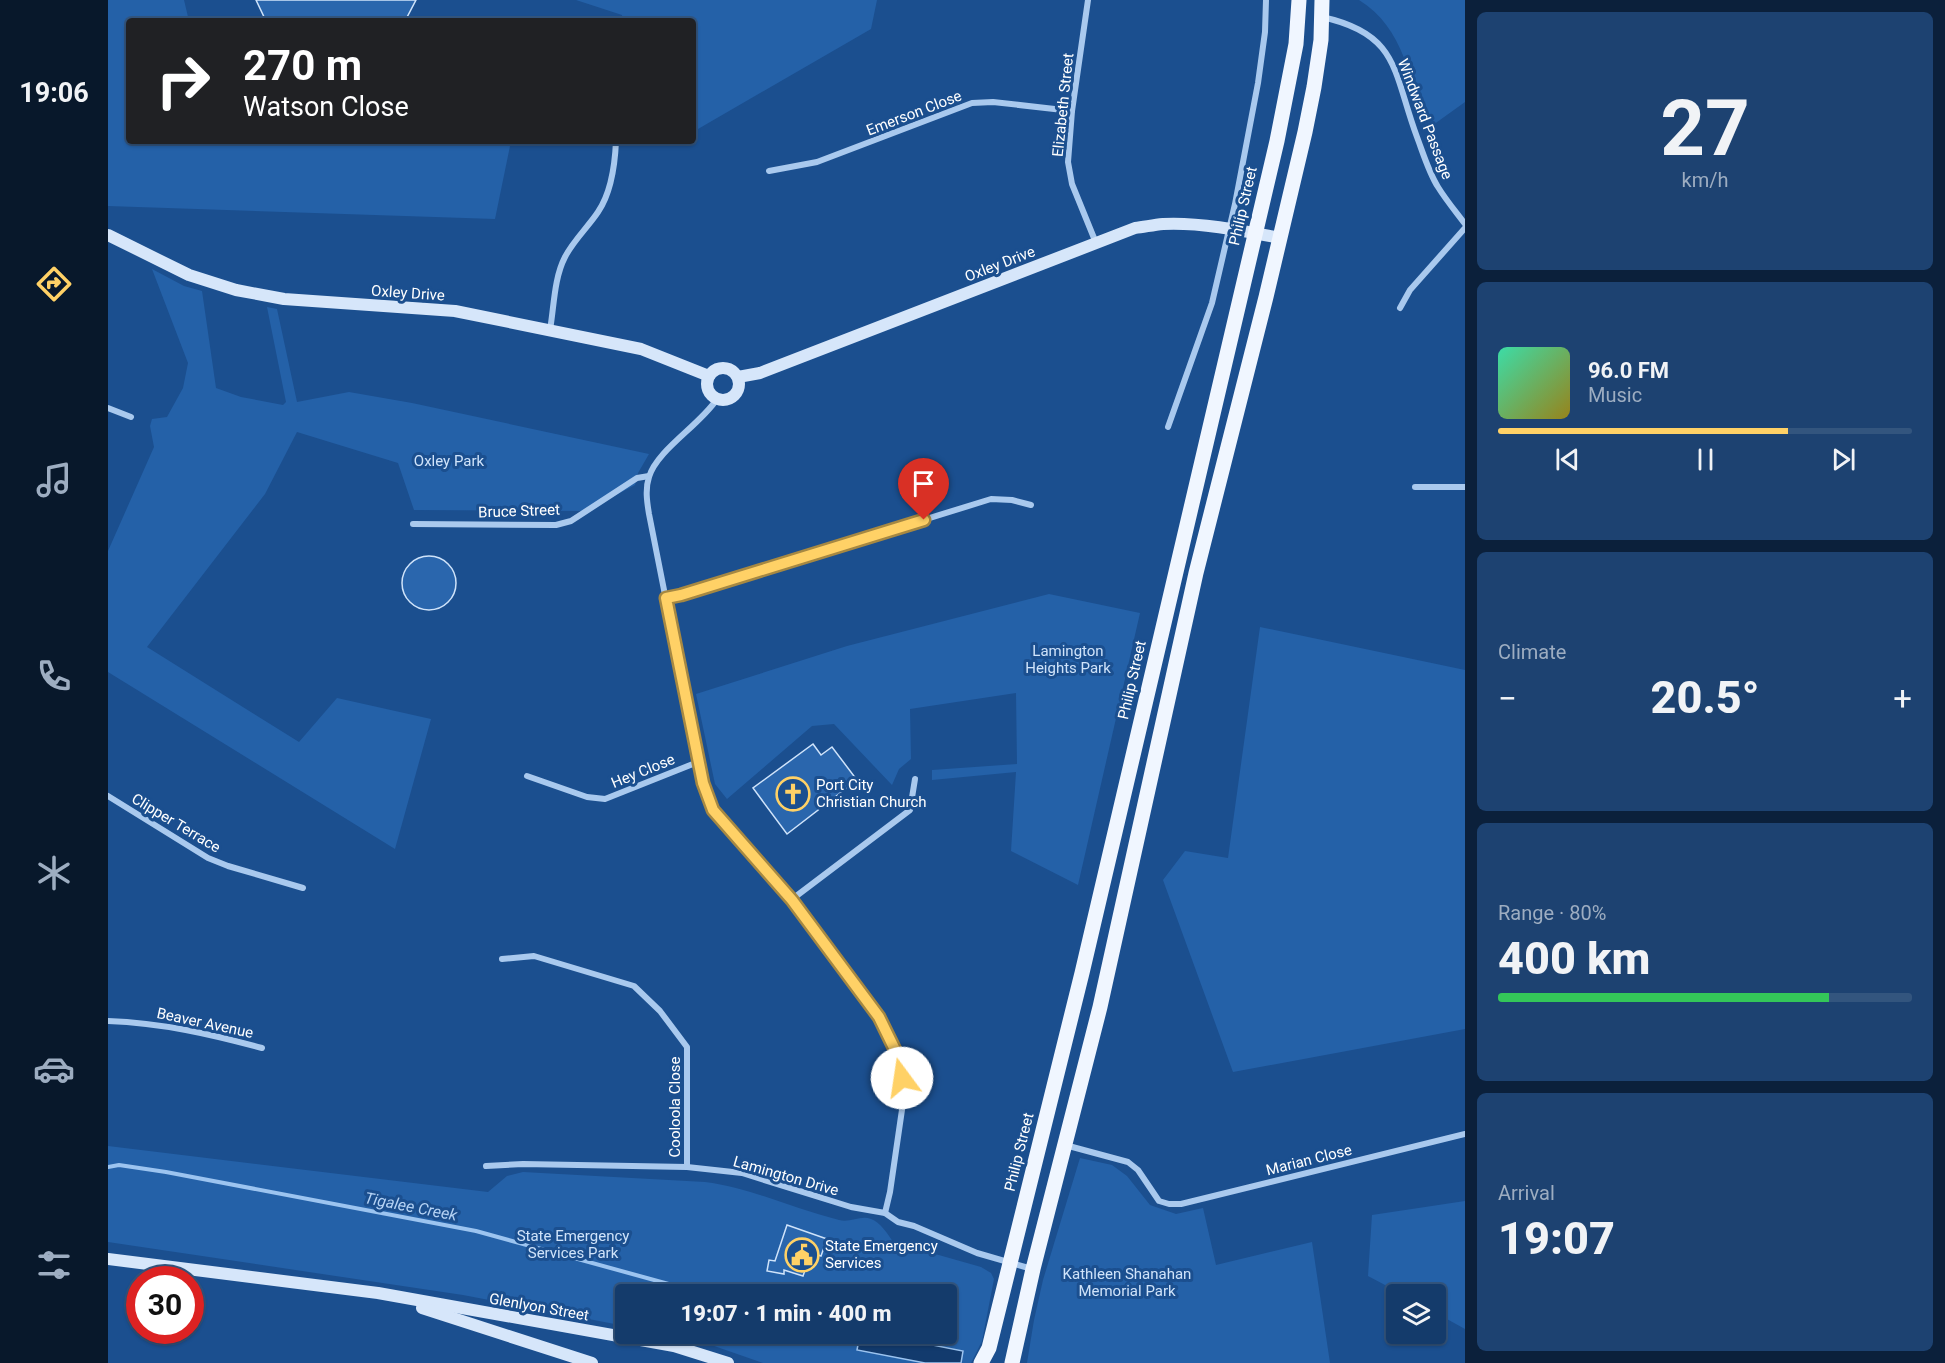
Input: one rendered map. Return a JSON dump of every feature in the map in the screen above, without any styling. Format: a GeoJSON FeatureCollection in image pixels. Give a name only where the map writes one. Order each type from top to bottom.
{"type":"FeatureCollection","features":[{"type":"Feature","properties":{"kind":"main road","name":"Philip Street"},"geometry":{"type":"LineString","coordinates":[[981,1363],[989,1348],[1082,973],[1255,233],[1289,85],[1296,44],[1299,0]]}},
{"type":"Feature","properties":{"kind":"main road"},"geometry":{"type":"LineString","coordinates":[[1012,1363],[1033,1269],[1100,1007],[1196,573],[1280,238],[1314,87],[1322,0]]}},
{"type":"Feature","properties":{"kind":"street","name":"Elizabeth Street"},"geometry":{"type":"LineString","coordinates":[[1088,0],[1072,111],[1068,162],[1072,184],[1097,243]]}},
{"type":"Feature","properties":{"kind":"street"},"geometry":{"type":"LineString","coordinates":[[1168,427],[1212,303],[1229,229],[1258,83],[1265,32],[1266,0]]}},
{"type":"Feature","properties":{"kind":"street","name":"Windward Passage"},"geometry":{"type":"LineString","coordinates":[[1322,16],[1356,27],[1384,49],[1393,65],[1416,135],[1437,186],[1465,226]]}},
{"type":"Feature","properties":{"kind":"street","name":"Emerson Close"},"geometry":{"type":"LineString","coordinates":[[769,171],[817,162],[972,103],[993,102],[1072,111]]}},
{"type":"Feature","properties":{"kind":"street"},"geometry":{"type":"LineString","coordinates":[[550,331],[559,276],[565,257],[606,198],[616,144]]}},
{"type":"Feature","properties":{"kind":"street","name":"Oxley Drive"},"geometry":{"type":"LineString","coordinates":[[738,377],[760,373],[1135,228],[1163,224],[1229,229],[1280,238]]}},
{"type":"Feature","properties":{"kind":"street"},"geometry":{"type":"LineString","coordinates":[[1400,308],[1410,290],[1465,226]]}},
{"type":"Feature","properties":{"kind":"street","name":"Oxley Drive"},"geometry":{"type":"LineString","coordinates":[[108,235],[189,275],[213,284],[260,296],[454,311],[648,351],[709,376]]}},
{"type":"Feature","properties":{"kind":"street"},"geometry":{"type":"LineString","coordinates":[[730,369],[738,377],[739,389],[733,398],[717,399],[708,389],[709,376],[713,371],[730,369]]}},
{"type":"Feature","properties":{"kind":"street"},"geometry":{"type":"LineString","coordinates":[[717,399],[709,411],[657,462],[649,476],[647,496],[698,762],[713,810],[792,900],[879,1017],[900,1060],[904,1096],[885,1213]]}},
{"type":"Feature","properties":{"kind":"street"},"geometry":{"type":"LineString","coordinates":[[108,408],[131,417]]}},
{"type":"Feature","properties":{"kind":"street","name":"Bruce Street"},"geometry":{"type":"LineString","coordinates":[[413,524],[555,525],[571,521],[637,478],[649,476]]}},
{"type":"Feature","properties":{"kind":"street"},"geometry":{"type":"LineString","coordinates":[[1416,487],[1465,487]]}},
{"type":"Feature","properties":{"kind":"street"},"geometry":{"type":"LineString","coordinates":[[666,598],[991,499],[1012,500],[1031,505]]}},
{"type":"Feature","properties":{"kind":"street","name":"Hey Close"},"geometry":{"type":"LineString","coordinates":[[527,776],[587,797],[605,799],[667,772],[698,762]]}},
{"type":"Feature","properties":{"kind":"street"},"geometry":{"type":"LineString","coordinates":[[792,900],[910,810],[915,778]]}},
{"type":"Feature","properties":{"kind":"street","name":"Clipper Terrace"},"geometry":{"type":"LineString","coordinates":[[108,796],[208,858],[303,888]]}},
{"type":"Feature","properties":{"kind":"street","name":"Cooloola Close"},"geometry":{"type":"LineString","coordinates":[[502,959],[534,956],[634,986],[660,1011],[687,1047],[687,1167]]}},
{"type":"Feature","properties":{"kind":"street","name":"Beaver Avenue"},"geometry":{"type":"LineString","coordinates":[[108,1021],[143,1022],[201,1031],[262,1048]]}},
{"type":"Feature","properties":{"kind":"street","name":"Marian Close"},"geometry":{"type":"LineString","coordinates":[[1065,1145],[1128,1162],[1138,1170],[1159,1201],[1181,1204],[1465,1134]]}},
{"type":"Feature","properties":{"kind":"street","name":"Lamington Drive"},"geometry":{"type":"LineString","coordinates":[[486,1166],[523,1164],[687,1167],[742,1173],[851,1207],[885,1213],[898,1222],[914,1226],[977,1253],[1033,1269]]}},
{"type":"Feature","properties":{"kind":"street","name":"Glenlyon Street"},"geometry":{"type":"LineString","coordinates":[[108,1259],[378,1293],[674,1346],[728,1363]]}},
{"type":"Feature","properties":{"kind":"street","name":"Glenlyon Street"},"geometry":{"type":"LineString","coordinates":[[378,1293],[592,1363]]}},
{"type":"Feature","properties":{"kind":"green space"},"geometry":{"type":"Polygon","coordinates":[[[108,0],[184,0],[188,18],[126,18],[126,144],[510,144],[495,219],[108,206],[108,0]]]}},
{"type":"Feature","properties":{"kind":"green space"},"geometry":{"type":"Polygon","coordinates":[[[576,0],[877,0],[871,29],[698,129],[696,129],[696,18],[622,18],[622,15],[576,0]]]}},
{"type":"Feature","properties":{"kind":"green space"},"geometry":{"type":"Polygon","coordinates":[[[1359,0],[1465,0],[1465,102],[1426,130],[1411,76],[1396,41],[1374,11],[1359,0]]]}},
{"type":"Feature","properties":{"kind":"green space","name":"Oxley Park"},"geometry":{"type":"Polygon","coordinates":[[[152,269],[184,286],[202,291],[216,388],[241,397],[283,405],[286,402],[267,307],[277,309],[297,402],[349,392],[412,403],[649,454],[638,473],[635,485],[586,511],[414,510],[398,463],[297,432],[265,494],[147,647],[299,742],[337,698],[431,719],[395,849],[108,672],[108,551],[154,447],[150,426],[152,419],[167,417],[183,388],[188,363],[152,269]]]}},
{"type":"Feature","properties":{"kind":"green space","name":"Lamington Heights Park"},"geometry":{"type":"Polygon","coordinates":[[[1049,594],[1140,613],[1078,885],[1011,851],[1016,772],[932,780],[932,770],[1017,764],[1016,693],[910,709],[911,759],[899,769],[892,785],[834,724],[812,726],[727,799],[715,784],[696,694],[847,646],[1049,594]]]}},
{"type":"Feature","properties":{"kind":"green space"},"geometry":{"type":"Polygon","coordinates":[[[1260,627],[1465,670],[1465,1029],[1233,1072],[1163,880],[1185,851],[1228,858],[1260,627]]]}},
{"type":"Feature","properties":{"kind":"green space","name":"State Emergency Services Park"},"geometry":{"type":"Polygon","coordinates":[[[108,1146],[488,1192],[507,1176],[523,1172],[705,1182],[739,1189],[839,1220],[871,1219],[881,1225],[893,1242],[981,1267],[991,1273],[994,1279],[982,1341],[971,1363],[763,1363],[708,1344],[957,1344],[957,1284],[615,1284],[615,1324],[463,1295],[108,1242],[108,1146]]]}},
{"type":"Feature","properties":{"kind":"green space","name":"Kathleen Shanahan Memorial Park"},"geometry":{"type":"Polygon","coordinates":[[[1080,1158],[1112,1165],[1127,1176],[1150,1205],[1176,1214],[1203,1208],[1216,1265],[1312,1242],[1330,1363],[1027,1363],[1043,1280],[1080,1158]]]}},
{"type":"Feature","properties":{"kind":"green space"},"geometry":{"type":"Polygon","coordinates":[[[1465,1201],[1465,1329],[1446,1319],[1446,1284],[1386,1286],[1368,1276],[1372,1215],[1465,1201]]]}},
{"type":"Feature","properties":{"kind":"shaded area"},"geometry":{"type":"Polygon","coordinates":[[[858,1344],[928,1344],[963,1351],[961,1363],[925,1363],[857,1350],[858,1344]]]}},
{"type":"Feature","properties":{"kind":"building"},"geometry":{"type":"Polygon","coordinates":[[[256,0],[416,0],[407,18],[265,18],[256,0]]]}},
{"type":"Feature","properties":{"kind":"building"},"geometry":{"type":"Polygon","coordinates":[[[424,556],[434,556],[444,560],[452,568],[456,583],[452,598],[444,606],[434,610],[424,610],[414,606],[406,598],[402,588],[402,578],[406,568],[414,560],[424,556]]]}},
{"type":"Feature","properties":{"kind":"building","name":"Port City Christian Church"},"geometry":{"type":"Polygon","coordinates":[[[813,744],[821,755],[832,747],[857,780],[787,834],[753,788],[813,744]]]}},
{"type":"Feature","properties":{"kind":"building"},"geometry":{"type":"Polygon","coordinates":[[[787,1225],[827,1239],[821,1256],[811,1253],[803,1276],[784,1270],[784,1274],[767,1271],[769,1260],[775,1261],[787,1225]]]}},
{"type":"Feature","properties":{"kind":"waterway","name":"Tigalee Creek"},"geometry":{"type":"LineString","coordinates":[[108,1167],[119,1165],[166,1172],[476,1231],[669,1284]]}},
{"type":"Feature","properties":{"kind":"place","name":"Port City Christian Church"},"geometry":{"type":"Point","coordinates":[793,794]}},
{"type":"Feature","properties":{"kind":"place","name":"State Emergency Services"},"geometry":{"type":"Point","coordinates":[802,1255]}},
{"type":"Feature","properties":{"kind":"route"},"geometry":{"type":"LineString","coordinates":[[902,1078],[900,1060],[879,1017],[792,900],[713,810],[703,783],[666,598],[924,520]]}}]}
